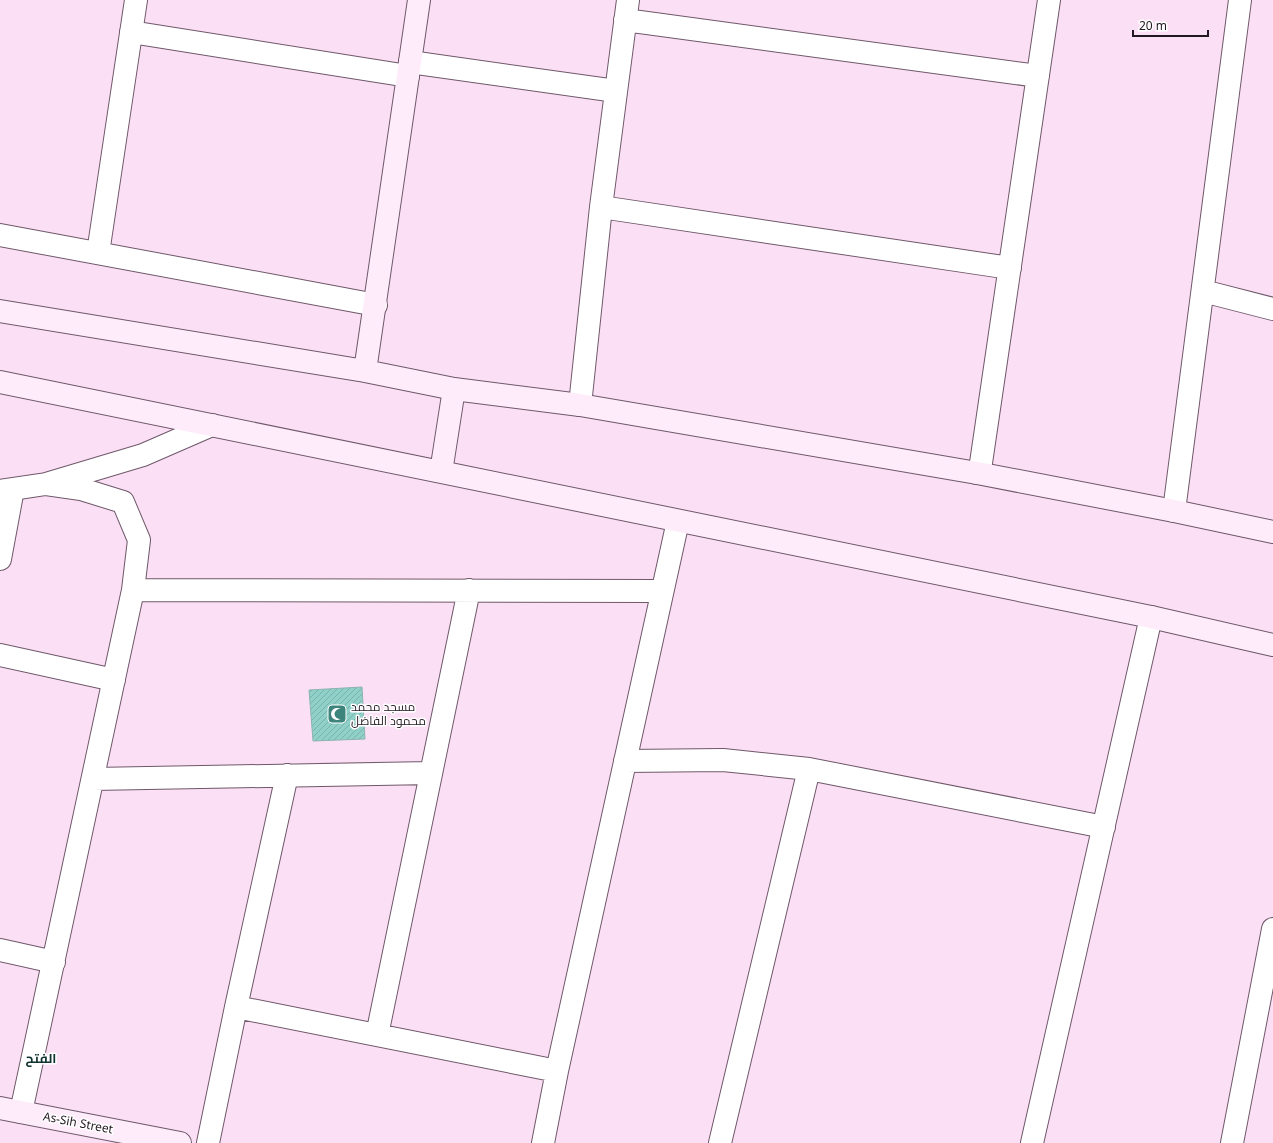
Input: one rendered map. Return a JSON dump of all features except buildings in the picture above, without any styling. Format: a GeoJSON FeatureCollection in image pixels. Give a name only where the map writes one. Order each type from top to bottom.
{"type":"FeatureCollection","features":[{"type":"Feature","properties":{"kind":"street"},"geometry":{"type":"LineString","coordinates":[[98,253],[136,0]]}},
{"type":"Feature","properties":{"kind":"street"},"geometry":{"type":"LineString","coordinates":[[365,371],[376,304],[419,0]]}},
{"type":"Feature","properties":{"kind":"street"},"geometry":{"type":"LineString","coordinates":[[977,472],[981,463],[1049,0]]}},
{"type":"Feature","properties":{"kind":"street"},"geometry":{"type":"LineString","coordinates":[[1174,511],[1240,0]]}},
{"type":"Feature","properties":{"kind":"street"},"geometry":{"type":"LineString","coordinates":[[580,405],[601,207],[627,10],[1038,76]]}},
{"type":"Feature","properties":{"kind":"street"},"geometry":{"type":"LineString","coordinates":[[131,32],[409,69],[616,90]]}},
{"type":"Feature","properties":{"kind":"street"},"geometry":{"type":"LineString","coordinates":[[601,207],[1010,268]]}},
{"type":"Feature","properties":{"kind":"street"},"geometry":{"type":"LineString","coordinates":[[0,235],[376,304]]}},
{"type":"Feature","properties":{"kind":"street"},"geometry":{"type":"LineString","coordinates":[[1203,292],[1273,309]]}},
{"type":"Feature","properties":{"kind":"street"},"geometry":{"type":"LineString","coordinates":[[0,311],[365,371],[454,390],[580,405],[977,472],[1273,532]]}},
{"type":"Feature","properties":{"kind":"street"},"geometry":{"type":"LineString","coordinates":[[0,382],[1151,617],[1273,645]]}},
{"type":"Feature","properties":{"kind":"street"},"geometry":{"type":"LineString","coordinates":[[441,472],[454,390]]}},
{"type":"Feature","properties":{"kind":"street"},"geometry":{"type":"LineString","coordinates":[[0,559],[6,490],[46,484],[143,455],[212,425]]}},
{"type":"Feature","properties":{"kind":"street"},"geometry":{"type":"LineString","coordinates":[[21,1112],[133,590],[138,540],[123,502],[81,489],[46,484]]}},
{"type":"Feature","properties":{"kind":"street"},"geometry":{"type":"LineString","coordinates":[[543,1143],[557,1071],[678,521]]}},
{"type":"Feature","properties":{"kind":"street"},"geometry":{"type":"LineString","coordinates":[[133,590],[662,591]]}},
{"type":"Feature","properties":{"kind":"street"},"geometry":{"type":"LineString","coordinates":[[377,1035],[469,590]]}},
{"type":"Feature","properties":{"kind":"street"},"geometry":{"type":"LineString","coordinates":[[1032,1143],[1151,617]]}},
{"type":"Feature","properties":{"kind":"street"},"geometry":{"type":"LineString","coordinates":[[0,655],[114,680]]}},
{"type":"Feature","properties":{"kind":"street"},"geometry":{"type":"LineString","coordinates":[[625,761],[723,760],[809,769],[1104,827]]}},
{"type":"Feature","properties":{"kind":"street"},"geometry":{"type":"LineString","coordinates":[[720,1143],[809,769]]}},
{"type":"Feature","properties":{"kind":"street"},"geometry":{"type":"LineString","coordinates":[[93,779],[431,773]]}},
{"type":"Feature","properties":{"kind":"street"},"geometry":{"type":"LineString","coordinates":[[208,1143],[236,1007],[287,776]]}},
{"type":"Feature","properties":{"kind":"street"},"geometry":{"type":"LineString","coordinates":[[1232,1143],[1273,929]]}},
{"type":"Feature","properties":{"kind":"street"},"geometry":{"type":"LineString","coordinates":[[0,950],[54,962]]}},
{"type":"Feature","properties":{"kind":"street"},"geometry":{"type":"LineString","coordinates":[[236,1007],[557,1071]]}},
{"type":"Feature","properties":{"kind":"street","name":"As-Sih Street"},"geometry":{"type":"LineString","coordinates":[[0,1108],[180,1143]]}},
{"type":"Feature","properties":{"kind":"place","name":"مسجد محمد محمود الفاضل"},"geometry":{"type":"Point","coordinates":[337,714]}},
{"type":"Feature","properties":{"kind":"district","name":"الفتح"},"geometry":{"type":"Point","coordinates":[41,1058]}}]}
